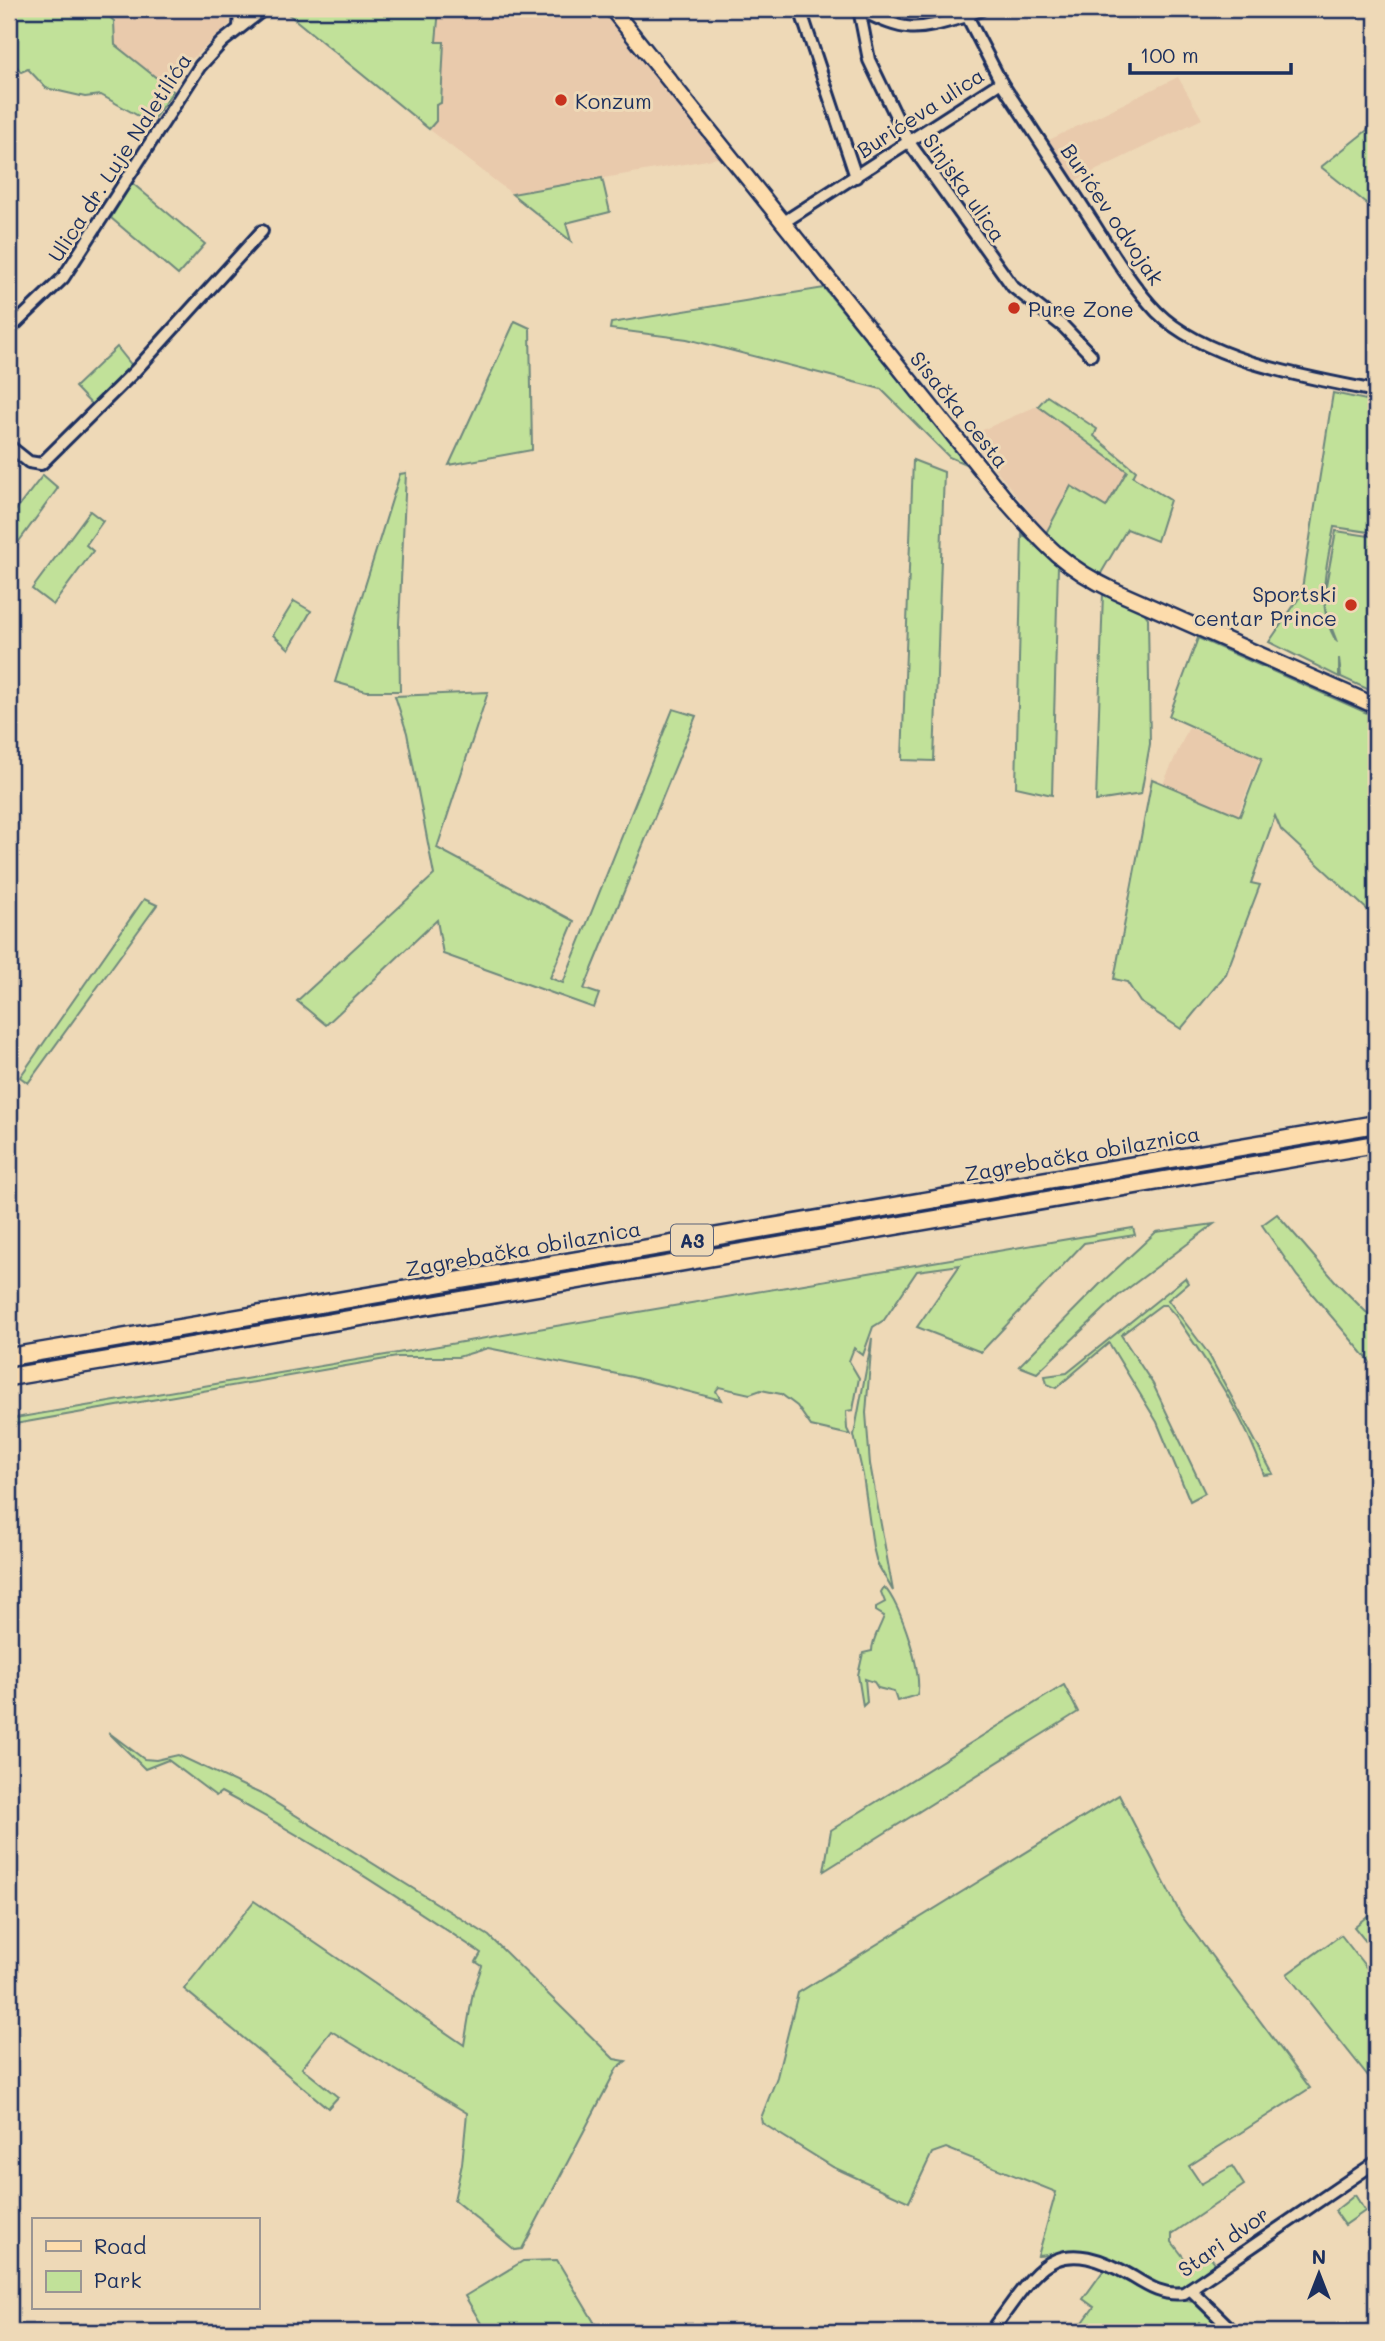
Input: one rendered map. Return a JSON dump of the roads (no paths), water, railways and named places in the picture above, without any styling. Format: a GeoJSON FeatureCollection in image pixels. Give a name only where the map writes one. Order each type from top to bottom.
{"type":"FeatureCollection","features":[{"type":"Feature","properties":{"kind":"highway","name":"Zagrebačka obilaznica"},"geometry":{"type":"LineString","coordinates":[[9,1357],[1376,1124]]}},
{"type":"Feature","properties":{"kind":"highway","name":"Zagrebačka obilaznica"},"geometry":{"type":"LineString","coordinates":[[9,1377],[1376,1144]]}},
{"type":"Feature","properties":{"kind":"main road","name":"Sisačka cesta"},"geometry":{"type":"LineString","coordinates":[[612,9],[1008,503],[1065,564],[1115,592],[1376,706]]}},
{"type":"Feature","properties":{"kind":"street"},"geometry":{"type":"LineString","coordinates":[[239,28],[240,9]]}},
{"type":"Feature","properties":{"kind":"street","name":"Ulica dr. Luje Naletilića"},"geometry":{"type":"LineString","coordinates":[[9,330],[64,278],[193,76],[211,53],[264,9]]}},
{"type":"Feature","properties":{"kind":"street"},"geometry":{"type":"LineString","coordinates":[[800,9],[856,177]]}},
{"type":"Feature","properties":{"kind":"street"},"geometry":{"type":"LineString","coordinates":[[859,9],[903,29],[920,30],[982,9]]}},
{"type":"Feature","properties":{"kind":"street","name":"Sinjska ulica"},"geometry":{"type":"LineString","coordinates":[[859,9],[869,60],[908,141],[1013,287],[1064,327],[1091,355]]}},
{"type":"Feature","properties":{"kind":"street","name":"Burićeva ulica"},"geometry":{"type":"LineString","coordinates":[[783,222],[1001,82],[967,16]]}},
{"type":"Feature","properties":{"kind":"street","name":"Burićev odvojak"},"geometry":{"type":"LineString","coordinates":[[1001,82],[1115,256],[1158,313],[1193,337],[1221,350],[1297,374],[1376,391]]}},
{"type":"Feature","properties":{"kind":"street"},"geometry":{"type":"LineString","coordinates":[[9,446],[34,465],[41,464],[135,370],[261,231]]}},
{"type":"Feature","properties":{"kind":"street","name":"Stari dvor"},"geometry":{"type":"LineString","coordinates":[[991,2332],[1035,2273],[1065,2256],[1082,2256],[1108,2263],[1165,2293],[1177,2294],[1190,2289],[1376,2162]]}},
{"type":"Feature","properties":{"kind":"street"},"geometry":{"type":"LineString","coordinates":[[1190,2289],[1234,2332]]}},
{"type":"Feature","properties":{"kind":"place","name":"Konzum"},"geometry":{"type":"Point","coordinates":[561,100]}},
{"type":"Feature","properties":{"kind":"place","name":"Pure Zone"},"geometry":{"type":"Point","coordinates":[1014,308]}},
{"type":"Feature","properties":{"kind":"place","name":"Sportski centar Prince"},"geometry":{"type":"Point","coordinates":[1351,605]}}]}
